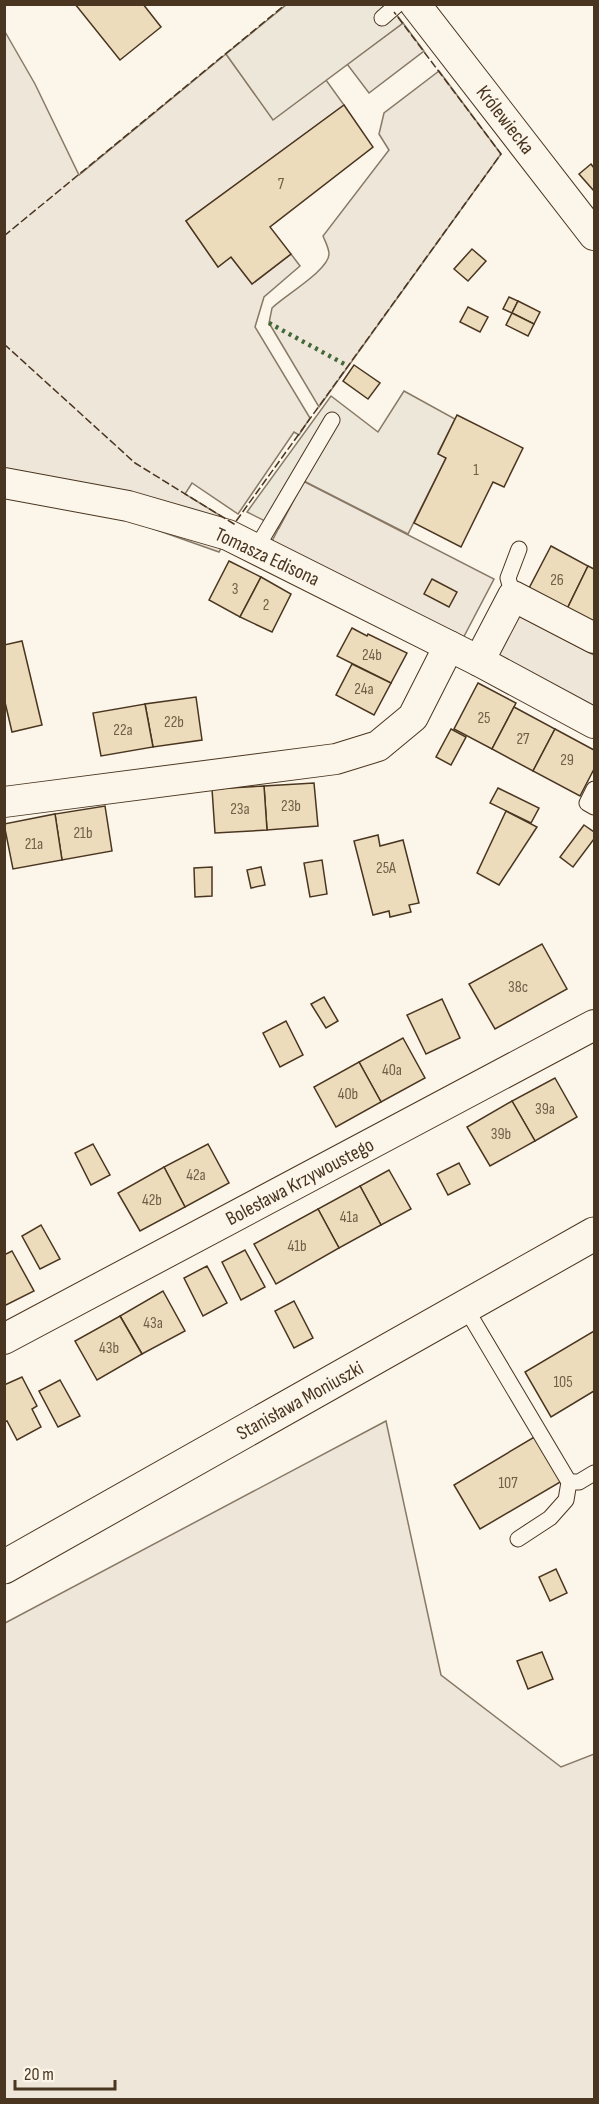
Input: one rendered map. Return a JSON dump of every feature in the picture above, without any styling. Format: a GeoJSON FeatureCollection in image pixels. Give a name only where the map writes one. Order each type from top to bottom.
{"type":"FeatureCollection","features":[{"type":"Feature","properties":{"kind":"street","name":"Królewiecka"},"geometry":{"type":"LineString","coordinates":[[414,4],[594,235]]}},
{"type":"Feature","properties":{"kind":"street","name":"Tomasza Edisona"},"geometry":{"type":"LineString","coordinates":[[4,483],[128,506],[228,535],[449,646]]}},
{"type":"Feature","properties":{"kind":"street"},"geometry":{"type":"LineString","coordinates":[[479,661],[513,596],[594,638]]}},
{"type":"Feature","properties":{"kind":"street"},"geometry":{"type":"LineString","coordinates":[[4,802],[336,759],[378,746],[413,717],[449,646],[594,723]]}},
{"type":"Feature","properties":{"kind":"street","name":"Bolesława Krzywoustego"},"geometry":{"type":"LineString","coordinates":[[4,1339],[594,1025]]}},
{"type":"Feature","properties":{"kind":"street","name":"Stanisława Moniuszki"},"geometry":{"type":"LineString","coordinates":[[4,1567],[594,1234]]}},
{"type":"Feature","properties":{"kind":"lane"},"geometry":{"type":"LineString","coordinates":[[382,18],[399,4]]}},
{"type":"Feature","properties":{"kind":"lane"},"geometry":{"type":"LineString","coordinates":[[256,549],[332,420]]}},
{"type":"Feature","properties":{"kind":"lane"},"geometry":{"type":"LineString","coordinates":[[513,596],[508,578],[519,549]]}},
{"type":"Feature","properties":{"kind":"lane"},"geometry":{"type":"LineString","coordinates":[[594,789],[587,803],[594,807]]}},
{"type":"Feature","properties":{"kind":"lane"},"geometry":{"type":"LineString","coordinates":[[465,1307],[569,1482],[566,1500],[550,1518],[518,1539]]}},
{"type":"Feature","properties":{"kind":"lane"},"geometry":{"type":"LineString","coordinates":[[569,1482],[579,1482],[594,1473]]}},
{"type":"Feature","properties":{"kind":"shaded area"},"geometry":{"type":"Polygon","coordinates":[[[286,5],[389,5],[403,23],[273,120],[226,54],[286,5]]]}},
{"type":"Feature","properties":{"kind":"shaded area"},"geometry":{"type":"Polygon","coordinates":[[[403,23],[424,51],[369,93],[347,64],[403,23]]]}},
{"type":"Feature","properties":{"kind":"shaded area"},"geometry":{"type":"Polygon","coordinates":[[[4,30],[35,84],[79,175],[226,54],[273,119],[326,80],[344,105],[186,221],[218,267],[231,257],[252,284],[291,254],[300,266],[264,297],[255,327],[310,418],[299,435],[294,432],[238,514],[192,483],[185,494],[234,524],[219,552],[120,517],[5,497],[4,30]]]}},
{"type":"Feature","properties":{"kind":"shaded area"},"geometry":{"type":"Polygon","coordinates":[[[439,71],[501,154],[319,407],[269,323],[272,308],[314,275],[327,260],[329,252],[323,236],[389,150],[379,134],[384,113],[439,71]]]}},
{"type":"Feature","properties":{"kind":"shaded area"},"geometry":{"type":"Polygon","coordinates":[[[404,391],[455,419],[438,453],[446,458],[408,534],[304,481],[279,528],[247,512],[331,396],[378,432],[404,391]]]}},
{"type":"Feature","properties":{"kind":"shaded area"},"geometry":{"type":"Polygon","coordinates":[[[303,481],[494,579],[460,644],[270,545],[303,481]]]}},
{"type":"Feature","properties":{"kind":"shaded area"},"geometry":{"type":"Polygon","coordinates":[[[520,616],[594,655],[594,710],[494,654],[511,618],[520,616]]]}},
{"type":"Feature","properties":{"kind":"shaded area"},"geometry":{"type":"Polygon","coordinates":[[[386,1421],[441,1675],[561,1767],[594,1754],[594,2099],[5,2099],[5,1623],[386,1421]]]}},
{"type":"Feature","properties":{"kind":"building"},"geometry":{"type":"Polygon","coordinates":[[[75,4],[143,4],[161,27],[120,60],[75,4]]]}},
{"type":"Feature","properties":{"kind":"building"},"geometry":{"type":"Polygon","coordinates":[[[344,105],[373,147],[270,227],[291,254],[252,284],[231,257],[218,267],[186,221],[344,105]]]}},
{"type":"Feature","properties":{"kind":"building"},"geometry":{"type":"Polygon","coordinates":[[[591,164],[594,168],[594,191],[579,174],[591,164]]]}},
{"type":"Feature","properties":{"kind":"building"},"geometry":{"type":"Polygon","coordinates":[[[472,249],[486,261],[468,281],[454,269],[472,249]]]}},
{"type":"Feature","properties":{"kind":"building"},"geometry":{"type":"Polygon","coordinates":[[[509,297],[518,301],[512,313],[503,309],[509,297]]]}},
{"type":"Feature","properties":{"kind":"building"},"geometry":{"type":"Polygon","coordinates":[[[518,301],[540,312],[534,324],[512,313],[518,301]]]}},
{"type":"Feature","properties":{"kind":"building"},"geometry":{"type":"Polygon","coordinates":[[[468,307],[488,317],[480,332],[460,322],[468,307]]]}},
{"type":"Feature","properties":{"kind":"building"},"geometry":{"type":"Polygon","coordinates":[[[512,313],[534,324],[528,336],[506,325],[512,313]]]}},
{"type":"Feature","properties":{"kind":"building"},"geometry":{"type":"Polygon","coordinates":[[[354,365],[380,383],[368,399],[343,381],[354,365]]]}},
{"type":"Feature","properties":{"kind":"building"},"geometry":{"type":"Polygon","coordinates":[[[457,415],[523,448],[504,487],[493,482],[461,547],[414,523],[446,458],[438,454],[457,415]]]}},
{"type":"Feature","properties":{"kind":"building"},"geometry":{"type":"Polygon","coordinates":[[[551,546],[588,566],[565,613],[526,594],[551,546]]]}},
{"type":"Feature","properties":{"kind":"building"},"geometry":{"type":"Polygon","coordinates":[[[229,561],[261,577],[240,617],[209,600],[229,561]]]}},
{"type":"Feature","properties":{"kind":"building"},"geometry":{"type":"Polygon","coordinates":[[[588,566],[594,569],[594,623],[567,609],[588,566]]]}},
{"type":"Feature","properties":{"kind":"building"},"geometry":{"type":"Polygon","coordinates":[[[261,577],[291,594],[272,632],[240,617],[261,577]]]}},
{"type":"Feature","properties":{"kind":"building"},"geometry":{"type":"Polygon","coordinates":[[[432,579],[457,592],[449,607],[424,594],[432,579]]]}},
{"type":"Feature","properties":{"kind":"building"},"geometry":{"type":"Polygon","coordinates":[[[352,628],[407,653],[391,683],[337,656],[352,628]]]}},
{"type":"Feature","properties":{"kind":"building"},"geometry":{"type":"Polygon","coordinates":[[[22,641],[42,725],[12,732],[4,698],[4,645],[22,641]]]}},
{"type":"Feature","properties":{"kind":"building"},"geometry":{"type":"Polygon","coordinates":[[[352,664],[391,683],[374,715],[336,695],[352,664]]]}},
{"type":"Feature","properties":{"kind":"building"},"geometry":{"type":"Polygon","coordinates":[[[478,683],[516,703],[492,749],[454,729],[478,683]]]}},
{"type":"Feature","properties":{"kind":"building"},"geometry":{"type":"Polygon","coordinates":[[[196,697],[202,740],[153,747],[145,704],[196,697]]]}},
{"type":"Feature","properties":{"kind":"building"},"geometry":{"type":"Polygon","coordinates":[[[145,704],[153,747],[101,756],[93,713],[145,704]]]}},
{"type":"Feature","properties":{"kind":"building"},"geometry":{"type":"Polygon","coordinates":[[[514,707],[555,729],[533,771],[492,749],[514,707]]]}},
{"type":"Feature","properties":{"kind":"building"},"geometry":{"type":"Polygon","coordinates":[[[451,729],[466,737],[451,765],[436,757],[451,729]]]}},
{"type":"Feature","properties":{"kind":"building"},"geometry":{"type":"Polygon","coordinates":[[[555,729],[594,750],[594,769],[580,796],[533,771],[555,729]]]}},
{"type":"Feature","properties":{"kind":"building"},"geometry":{"type":"Polygon","coordinates":[[[314,783],[318,826],[267,830],[264,786],[314,783]]]}},
{"type":"Feature","properties":{"kind":"building"},"geometry":{"type":"Polygon","coordinates":[[[264,786],[267,830],[215,833],[212,789],[264,786]]]}},
{"type":"Feature","properties":{"kind":"building"},"geometry":{"type":"Polygon","coordinates":[[[498,788],[539,808],[531,823],[490,803],[498,788]]]}},
{"type":"Feature","properties":{"kind":"building"},"geometry":{"type":"Polygon","coordinates":[[[105,806],[112,851],[62,860],[55,814],[105,806]]]}},
{"type":"Feature","properties":{"kind":"building"},"geometry":{"type":"Polygon","coordinates":[[[506,811],[537,827],[499,885],[477,873],[506,811]]]}},
{"type":"Feature","properties":{"kind":"building"},"geometry":{"type":"Polygon","coordinates":[[[55,814],[62,860],[13,869],[4,824],[55,814]]]}},
{"type":"Feature","properties":{"kind":"building"},"geometry":{"type":"Polygon","coordinates":[[[584,825],[594,832],[594,839],[573,867],[560,857],[584,825]]]}},
{"type":"Feature","properties":{"kind":"building"},"geometry":{"type":"Polygon","coordinates":[[[378,835],[380,846],[403,840],[419,903],[409,905],[411,912],[390,917],[389,911],[373,915],[354,841],[378,835]]]}},
{"type":"Feature","properties":{"kind":"building"},"geometry":{"type":"Polygon","coordinates":[[[322,860],[327,894],[310,897],[304,863],[322,860]]]}},
{"type":"Feature","properties":{"kind":"building"},"geometry":{"type":"Polygon","coordinates":[[[212,867],[212,896],[195,897],[194,868],[212,867]]]}},
{"type":"Feature","properties":{"kind":"building"},"geometry":{"type":"Polygon","coordinates":[[[261,867],[265,885],[251,888],[247,870],[261,867]]]}},
{"type":"Feature","properties":{"kind":"building"},"geometry":{"type":"Polygon","coordinates":[[[542,944],[567,989],[495,1029],[469,984],[542,944]]]}},
{"type":"Feature","properties":{"kind":"building"},"geometry":{"type":"Polygon","coordinates":[[[324,997],[338,1021],[326,1028],[311,1004],[324,997]]]}},
{"type":"Feature","properties":{"kind":"building"},"geometry":{"type":"Polygon","coordinates":[[[442,999],[460,1038],[426,1054],[407,1015],[442,999]]]}},
{"type":"Feature","properties":{"kind":"building"},"geometry":{"type":"Polygon","coordinates":[[[286,1021],[303,1055],[280,1067],[263,1033],[286,1021]]]}},
{"type":"Feature","properties":{"kind":"building"},"geometry":{"type":"Polygon","coordinates":[[[403,1038],[425,1078],[381,1102],[359,1062],[403,1038]]]}},
{"type":"Feature","properties":{"kind":"building"},"geometry":{"type":"Polygon","coordinates":[[[359,1062],[381,1102],[336,1127],[314,1087],[359,1062]]]}},
{"type":"Feature","properties":{"kind":"building"},"geometry":{"type":"Polygon","coordinates":[[[555,1078],[577,1117],[535,1141],[512,1101],[555,1078]]]}},
{"type":"Feature","properties":{"kind":"building"},"geometry":{"type":"Polygon","coordinates":[[[512,1101],[535,1141],[490,1166],[467,1127],[512,1101]]]}},
{"type":"Feature","properties":{"kind":"building"},"geometry":{"type":"Polygon","coordinates":[[[93,1144],[110,1175],[91,1185],[75,1153],[93,1144]]]}},
{"type":"Feature","properties":{"kind":"building"},"geometry":{"type":"Polygon","coordinates":[[[208,1144],[229,1183],[185,1207],[164,1167],[208,1144]]]}},
{"type":"Feature","properties":{"kind":"building"},"geometry":{"type":"Polygon","coordinates":[[[459,1163],[470,1184],[448,1195],[437,1174],[459,1163]]]}},
{"type":"Feature","properties":{"kind":"building"},"geometry":{"type":"Polygon","coordinates":[[[164,1167],[185,1207],[140,1231],[118,1193],[164,1167]]]}},
{"type":"Feature","properties":{"kind":"building"},"geometry":{"type":"Polygon","coordinates":[[[389,1170],[411,1209],[381,1225],[360,1186],[389,1170]]]}},
{"type":"Feature","properties":{"kind":"building"},"geometry":{"type":"Polygon","coordinates":[[[360,1186],[381,1225],[339,1248],[318,1209],[360,1186]]]}},
{"type":"Feature","properties":{"kind":"building"},"geometry":{"type":"Polygon","coordinates":[[[318,1209],[339,1248],[276,1284],[254,1244],[318,1209]]]}},
{"type":"Feature","properties":{"kind":"building"},"geometry":{"type":"Polygon","coordinates":[[[41,1225],[60,1259],[40,1269],[22,1236],[41,1225]]]}},
{"type":"Feature","properties":{"kind":"building"},"geometry":{"type":"Polygon","coordinates":[[[245,1250],[265,1287],[241,1300],[222,1262],[245,1250]]]}},
{"type":"Feature","properties":{"kind":"building"},"geometry":{"type":"Polygon","coordinates":[[[12,1251],[34,1291],[4,1306],[4,1255],[12,1251]]]}},
{"type":"Feature","properties":{"kind":"building"},"geometry":{"type":"Polygon","coordinates":[[[207,1266],[227,1303],[203,1316],[184,1278],[207,1266]]]}},
{"type":"Feature","properties":{"kind":"building"},"geometry":{"type":"Polygon","coordinates":[[[163,1291],[185,1331],[142,1354],[120,1316],[163,1291]]]}},
{"type":"Feature","properties":{"kind":"building"},"geometry":{"type":"Polygon","coordinates":[[[294,1301],[313,1338],[294,1348],[275,1311],[294,1301]]]}},
{"type":"Feature","properties":{"kind":"building"},"geometry":{"type":"Polygon","coordinates":[[[120,1316],[142,1354],[97,1380],[75,1341],[120,1316]]]}},
{"type":"Feature","properties":{"kind":"building"},"geometry":{"type":"Polygon","coordinates":[[[594,1331],[594,1391],[551,1417],[525,1372],[594,1331]]]}},
{"type":"Feature","properties":{"kind":"building"},"geometry":{"type":"Polygon","coordinates":[[[22,1377],[37,1406],[32,1409],[41,1427],[17,1440],[7,1421],[4,1422],[4,1385],[22,1377]]]}},
{"type":"Feature","properties":{"kind":"building"},"geometry":{"type":"Polygon","coordinates":[[[60,1380],[80,1416],[58,1427],[39,1391],[60,1380]]]}},
{"type":"Feature","properties":{"kind":"building"},"geometry":{"type":"Polygon","coordinates":[[[536,1436],[562,1481],[480,1529],[454,1485],[536,1436]]]}},
{"type":"Feature","properties":{"kind":"building"},"geometry":{"type":"Polygon","coordinates":[[[556,1569],[567,1593],[550,1601],[539,1577],[556,1569]]]}},
{"type":"Feature","properties":{"kind":"building"},"geometry":{"type":"Polygon","coordinates":[[[542,1652],[553,1679],[528,1689],[517,1661],[542,1652]]]}},
{"type":"Feature","properties":{"kind":"hedge"},"geometry":{"type":"LineString","coordinates":[[269,323],[348,366]]}},
{"type":"Feature","properties":{"kind":"fence"},"geometry":{"type":"LineString","coordinates":[[4,236],[286,4]]}},
{"type":"Feature","properties":{"kind":"fence"},"geometry":{"type":"LineString","coordinates":[[4,344],[135,463],[234,524],[501,154],[394,12]]}}]}
